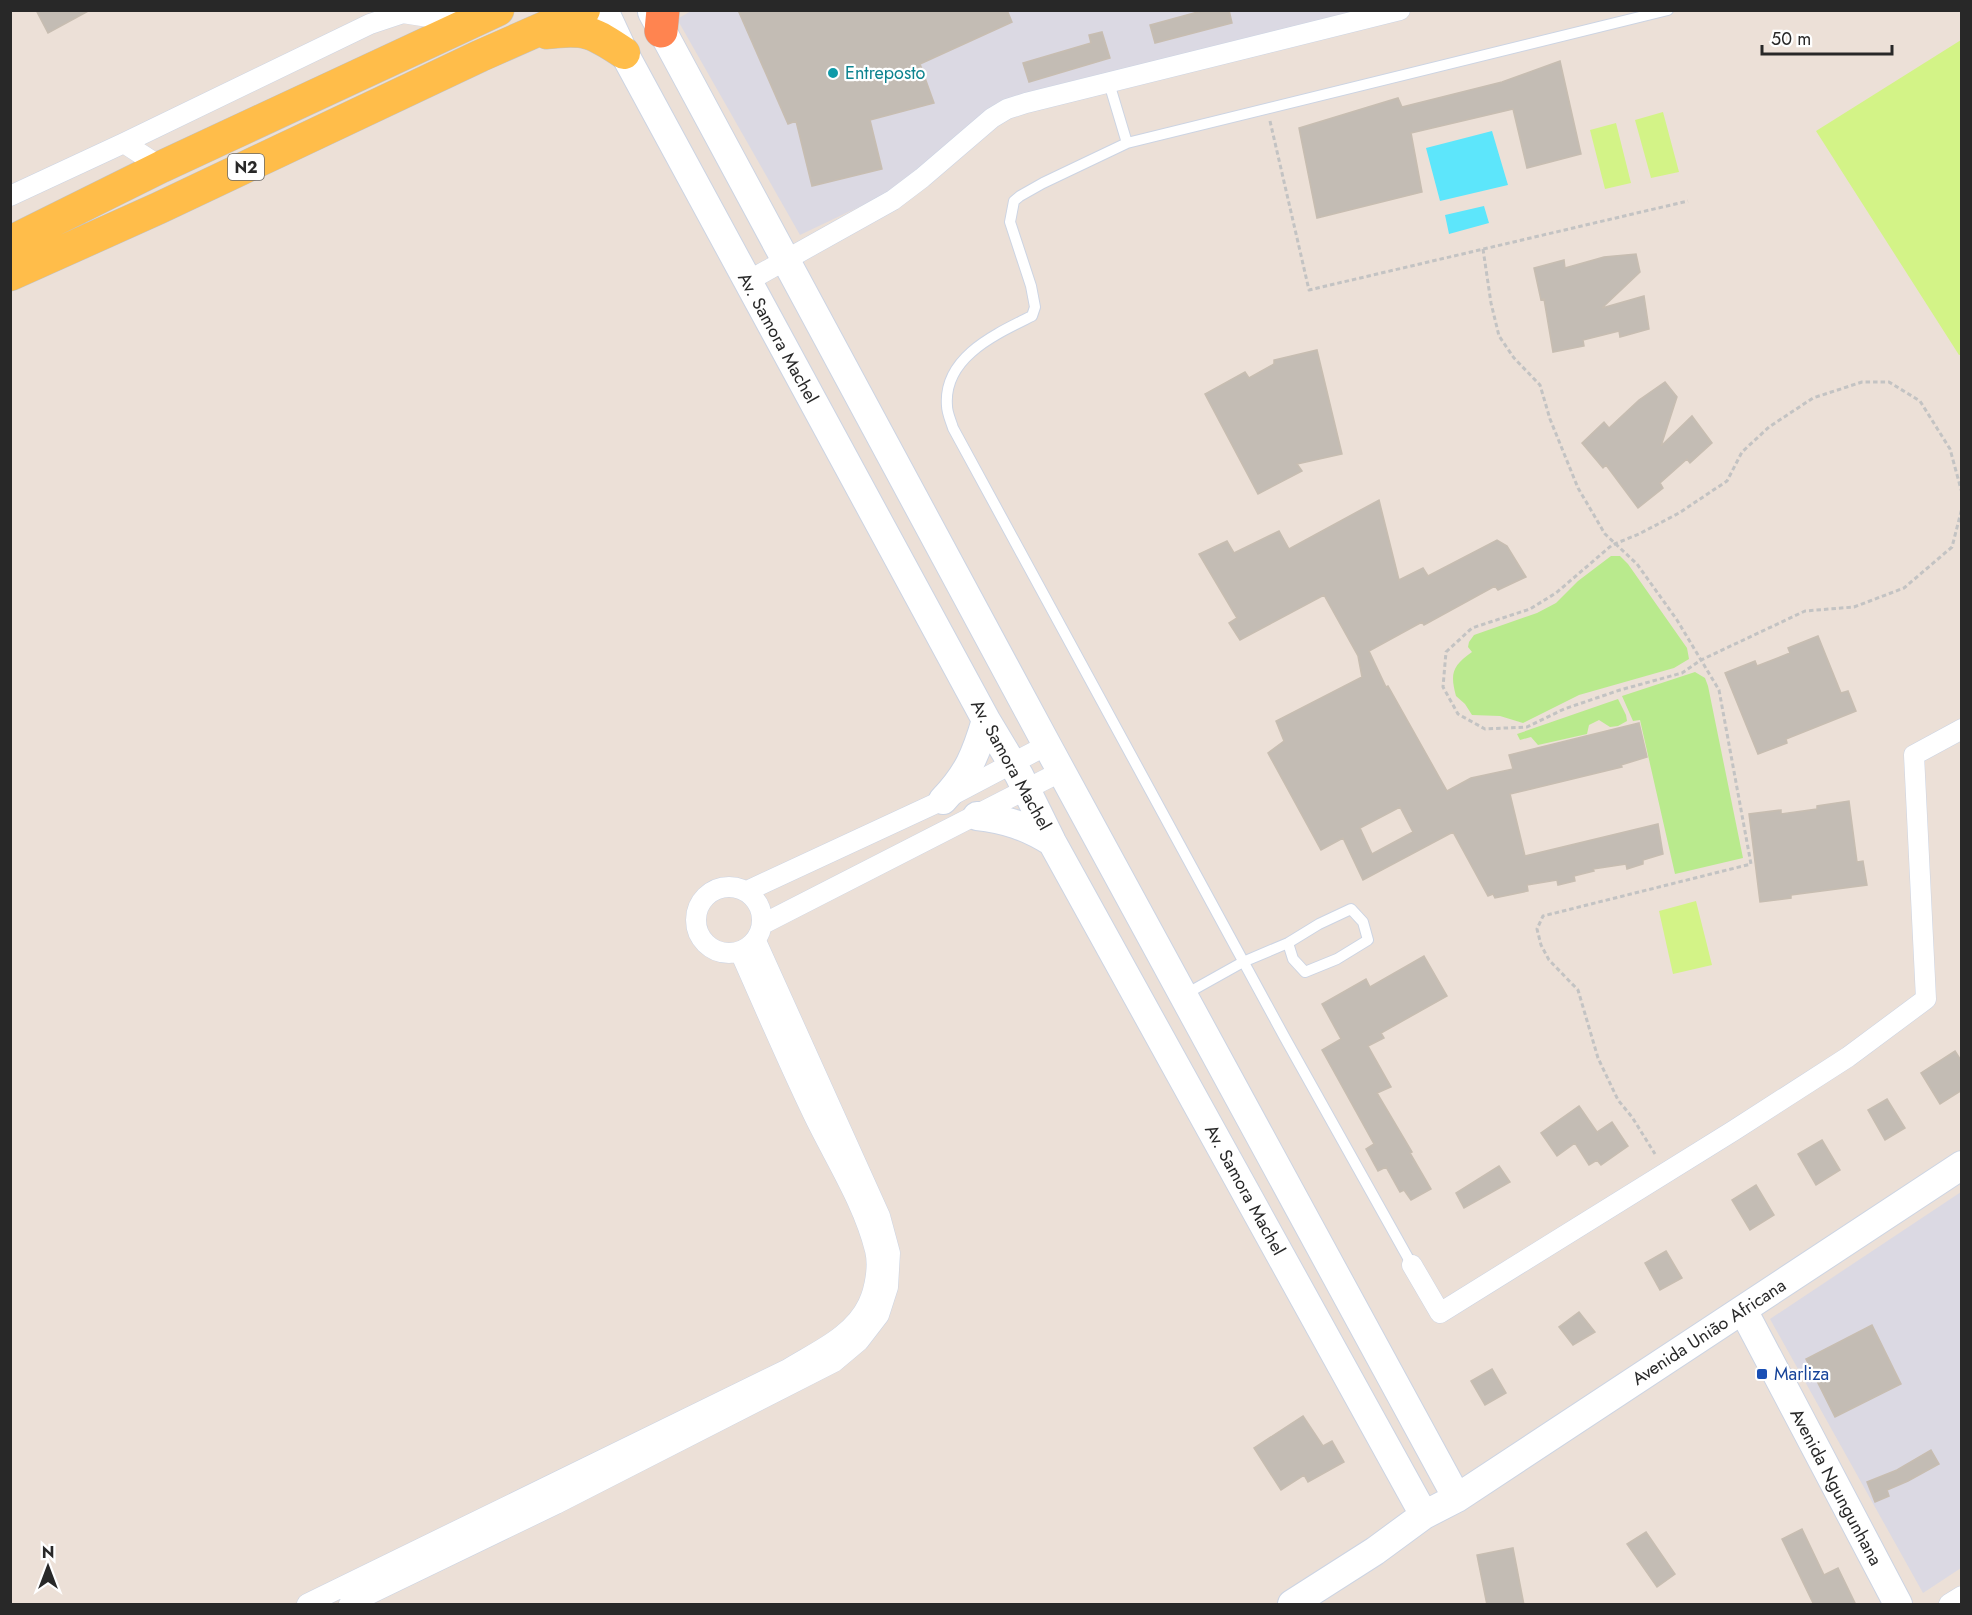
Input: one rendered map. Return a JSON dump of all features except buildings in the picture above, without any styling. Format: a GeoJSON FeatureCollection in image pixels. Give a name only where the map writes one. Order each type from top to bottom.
{"type":"FeatureCollection","features":[{"type":"Feature","properties":{"kind":"main road","name":"N2"},"geometry":{"type":"LineString","coordinates":[[10,242],[161,167],[498,10]]}},
{"type":"Feature","properties":{"kind":"main road","name":"N2"},"geometry":{"type":"LineString","coordinates":[[10,275],[159,208],[480,56],[584,10]]}},
{"type":"Feature","properties":{"kind":"main road","name":"Av. Samora Machel"},"geometry":{"type":"LineString","coordinates":[[604,10],[624,53],[986,720],[1026,788],[1053,842],[1424,1515]]}},
{"type":"Feature","properties":{"kind":"main road"},"geometry":{"type":"LineString","coordinates":[[658,17],[1047,746],[1456,1498]]}},
{"type":"Feature","properties":{"kind":"main road"},"geometry":{"type":"LineString","coordinates":[[530,35],[566,30],[585,31],[600,37],[624,53]]}},
{"type":"Feature","properties":{"kind":"main road"},"geometry":{"type":"LineString","coordinates":[[943,800],[960,782],[969,766],[986,720]]}},
{"type":"Feature","properties":{"kind":"main road"},"geometry":{"type":"LineString","coordinates":[[977,816],[1016,823],[1053,842]]}},
{"type":"Feature","properties":{"kind":"main road","name":"Avenida União Africana"},"geometry":{"type":"LineString","coordinates":[[1292,1605],[1375,1551],[1424,1515],[1456,1498],[1962,1166]]}},
{"type":"Feature","properties":{"kind":"main road","name":"Avenida Ngungunhana"},"geometry":{"type":"LineString","coordinates":[[1743,1310],[1898,1605]]}},
{"type":"Feature","properties":{"kind":"main road"},"geometry":{"type":"LineString","coordinates":[[1431,1451],[1474,1471],[1496,1472]]}},
{"type":"Feature","properties":{"kind":"main road"},"geometry":{"type":"LineString","coordinates":[[1375,1551],[1394,1519],[1401,1498],[1401,1472]]}},
{"type":"Feature","properties":{"kind":"street"},"geometry":{"type":"LineString","coordinates":[[748,281],[893,200],[992,118],[1007,110],[1400,10]]}},
{"type":"Feature","properties":{"kind":"street"},"geometry":{"type":"LineString","coordinates":[[10,196],[370,24],[403,13],[470,24]]}},
{"type":"Feature","properties":{"kind":"street"},"geometry":{"type":"LineString","coordinates":[[124,143],[161,167]]}},
{"type":"Feature","properties":{"kind":"street"},"geometry":{"type":"LineString","coordinates":[[1412,1265],[1440,1313],[1848,1057],[1926,999],[1914,755],[1962,729]]}},
{"type":"Feature","properties":{"kind":"street"},"geometry":{"type":"LineString","coordinates":[[747,891],[943,800],[1047,746]]}},
{"type":"Feature","properties":{"kind":"street"},"geometry":{"type":"LineString","coordinates":[[307,1605],[788,1369],[841,1336],[858,1321],[868,1303],[875,1280],[876,1253],[865,1219],[812,1113],[753,939],[760,905],[747,891],[729,886],[710,891],[698,906],[696,925],[704,942],[721,952],[753,939],[1026,788],[1062,771]]}},
{"type":"Feature","properties":{"kind":"street"},"geometry":{"type":"LineString","coordinates":[[349,1605],[556,1504],[834,1362],[859,1341],[879,1315],[888,1287],[890,1253],[880,1216],[753,939]]}},
{"type":"Feature","properties":{"kind":"street"},"geometry":{"type":"LineString","coordinates":[[1949,1605],[1962,1596]]}},
{"type":"Feature","properties":{"kind":"lane"},"geometry":{"type":"LineString","coordinates":[[1412,1265],[1243,962],[959,439],[947,406],[950,378],[963,359],[994,335],[1032,316],[1034,312],[1031,286],[1010,222],[1014,201],[1043,183],[1127,143],[1668,10]]}},
{"type":"Feature","properties":{"kind":"lane"},"geometry":{"type":"LineString","coordinates":[[1109,83],[1127,143]]}},
{"type":"Feature","properties":{"kind":"lane"},"geometry":{"type":"LineString","coordinates":[[1183,995],[1243,962],[1288,943],[1319,924],[1351,909],[1363,922],[1368,940],[1337,959],[1305,972],[1293,959],[1288,943]]}},
{"type":"Feature","properties":{"kind":"path"},"geometry":{"type":"LineString","coordinates":[[1267,108],[1309,290],[1688,201]]}},
{"type":"Feature","properties":{"kind":"path"},"geometry":{"type":"LineString","coordinates":[[1483,249],[1491,303],[1499,336],[1514,358],[1540,385],[1550,419],[1578,488],[1605,534],[1637,564],[1677,620],[1719,690],[1751,864],[1543,916],[1537,929],[1541,945],[1549,960],[1578,990],[1598,1058],[1618,1100],[1655,1154]]}},
{"type":"Feature","properties":{"kind":"path"},"geometry":{"type":"LineString","coordinates":[[1962,493],[1950,449],[1920,401],[1889,382],[1862,382],[1813,398],[1769,427],[1742,452],[1727,481],[1679,513],[1615,544],[1556,593],[1530,609],[1472,628],[1446,652],[1443,687],[1458,714],[1485,729],[1527,727],[1564,709],[1620,690],[1682,673],[1701,660],[1804,611],[1854,607],[1904,588],[1952,547],[1962,508]]}},
{"type":"Feature","properties":{"kind":"shaded area"},"geometry":{"type":"Polygon","coordinates":[[[693,10],[1365,11],[998,102],[907,184],[800,235],[677,19],[693,10]]]}},
{"type":"Feature","properties":{"kind":"shaded area"},"geometry":{"type":"Polygon","coordinates":[[[1961,1192],[1961,1568],[1923,1593],[1770,1319],[1961,1192]]]}},
{"type":"Feature","properties":{"kind":"green space"},"geometry":{"type":"Polygon","coordinates":[[[1961,40],[1962,354],[1959,355],[1816,131],[1961,40]]]}},
{"type":"Feature","properties":{"kind":"green space"},"geometry":{"type":"Polygon","coordinates":[[[1663,112],[1679,172],[1651,178],[1635,120],[1663,112]]]}},
{"type":"Feature","properties":{"kind":"green space"},"geometry":{"type":"Polygon","coordinates":[[[1616,123],[1631,183],[1605,189],[1590,130],[1616,123]]]}},
{"type":"Feature","properties":{"kind":"green space"},"geometry":{"type":"Polygon","coordinates":[[[1611,556],[1620,556],[1628,564],[1687,648],[1689,659],[1674,668],[1579,695],[1523,723],[1500,716],[1472,715],[1456,696],[1453,676],[1460,662],[1472,652],[1468,647],[1474,635],[1537,613],[1556,603],[1578,581],[1611,556]]]}},
{"type":"Feature","properties":{"kind":"green space"},"geometry":{"type":"Polygon","coordinates":[[[1695,672],[1705,678],[1708,686],[1743,858],[1675,874],[1640,720],[1633,721],[1622,696],[1695,672]]]}},
{"type":"Feature","properties":{"kind":"green space"},"geometry":{"type":"Polygon","coordinates":[[[1618,699],[1627,721],[1618,726],[1610,727],[1599,720],[1589,725],[1587,734],[1538,745],[1531,737],[1520,740],[1517,734],[1618,699]]]}},
{"type":"Feature","properties":{"kind":"green space"},"geometry":{"type":"Polygon","coordinates":[[[1696,901],[1712,965],[1673,974],[1659,911],[1696,901]]]}},
{"type":"Feature","properties":{"kind":"water"},"geometry":{"type":"Polygon","coordinates":[[[1492,131],[1508,185],[1440,201],[1426,148],[1492,131]]]}},
{"type":"Feature","properties":{"kind":"water"},"geometry":{"type":"Polygon","coordinates":[[[1484,206],[1489,223],[1449,234],[1445,215],[1484,206]]]}},
{"type":"Feature","properties":{"kind":"place","name":"Entreposto"},"geometry":{"type":"Point","coordinates":[833,73]}},
{"type":"Feature","properties":{"kind":"place","name":"Marliza"},"geometry":{"type":"Point","coordinates":[1762,1374]}}]}
